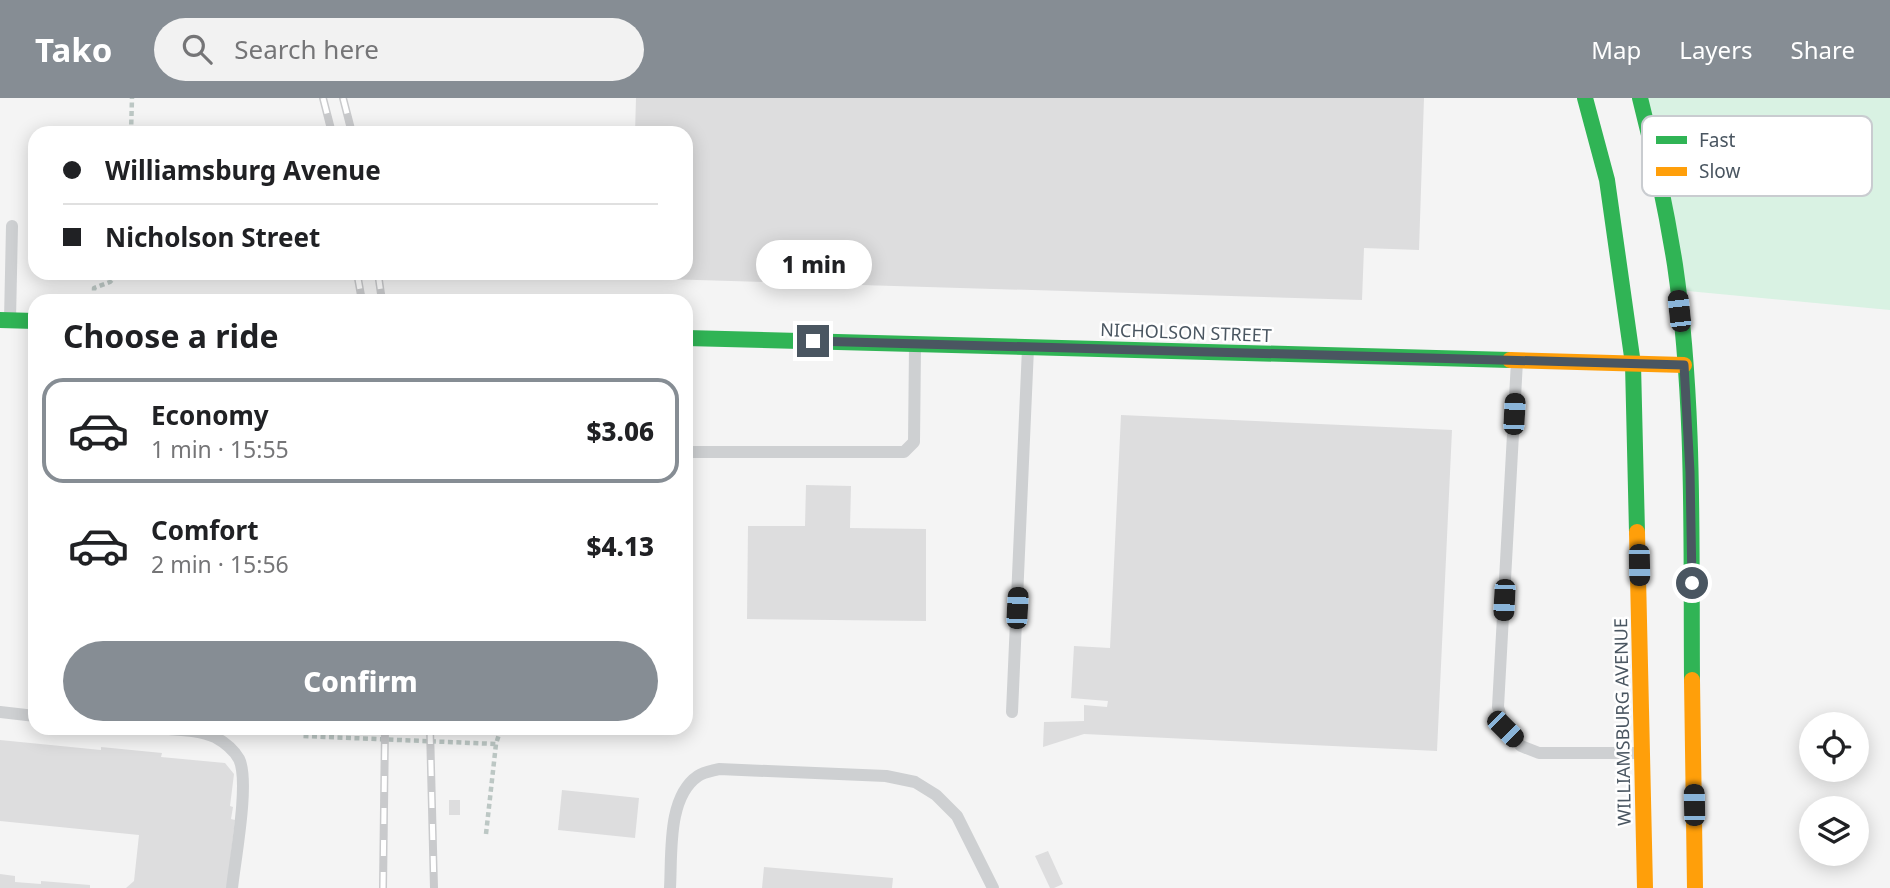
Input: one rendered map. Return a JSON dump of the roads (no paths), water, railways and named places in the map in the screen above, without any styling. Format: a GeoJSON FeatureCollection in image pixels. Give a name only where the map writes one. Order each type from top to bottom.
{"type":"FeatureCollection","features":[{"type":"Feature","properties":{"kind":"main road","name":"WILLIAMSBURG AVENUE"},"geometry":{"type":"LineString","coordinates":[[1585,98],[1607,180],[1633,364],[1644,888]]}},
{"type":"Feature","properties":{"kind":"main road"},"geometry":{"type":"LineString","coordinates":[[1640,98],[1645,116]]}},
{"type":"Feature","properties":{"kind":"main road"},"geometry":{"type":"LineString","coordinates":[[1663,196],[1675,267],[1690,472],[1695,888]]}},
{"type":"Feature","properties":{"kind":"main road"},"geometry":{"type":"LineString","coordinates":[[5,320],[28,321]]}},
{"type":"Feature","properties":{"kind":"main road","name":"NICHOLSON STREET"},"geometry":{"type":"LineString","coordinates":[[693,338],[1684,365]]}},
{"type":"Feature","properties":{"kind":"lane"},"geometry":{"type":"LineString","coordinates":[[5,320],[12,226]]}},
{"type":"Feature","properties":{"kind":"lane"},"geometry":{"type":"LineString","coordinates":[[693,452],[904,452],[914,442],[915,344]]}},
{"type":"Feature","properties":{"kind":"lane"},"geometry":{"type":"LineString","coordinates":[[1012,712],[1028,347]]}},
{"type":"Feature","properties":{"kind":"lane"},"geometry":{"type":"LineString","coordinates":[[1517,360],[1498,707],[1505,729],[1521,746],[1539,753],[1642,753]]}},
{"type":"Feature","properties":{"kind":"lane"},"geometry":{"type":"LineString","coordinates":[[0,712],[28,715]]}},
{"type":"Feature","properties":{"kind":"lane"},"geometry":{"type":"LineString","coordinates":[[210,735],[228,746],[238,757],[243,777],[232,888]]}},
{"type":"Feature","properties":{"kind":"lane"},"geometry":{"type":"LineString","coordinates":[[670,888],[676,808],[684,789],[699,775],[719,769],[886,776],[915,782],[936,795],[957,816],[993,888]]}},
{"type":"Feature","properties":{"kind":"railway"},"geometry":{"type":"LineString","coordinates":[[323,98],[330,126]]}},
{"type":"Feature","properties":{"kind":"railway"},"geometry":{"type":"LineString","coordinates":[[343,98],[350,126]]}},
{"type":"Feature","properties":{"kind":"railway"},"geometry":{"type":"LineString","coordinates":[[358,280],[361,294]]}},
{"type":"Feature","properties":{"kind":"railway"},"geometry":{"type":"LineString","coordinates":[[379,280],[381,294]]}},
{"type":"Feature","properties":{"kind":"railway"},"geometry":{"type":"LineString","coordinates":[[383,888],[385,735]]}},
{"type":"Feature","properties":{"kind":"railway"},"geometry":{"type":"LineString","coordinates":[[430,735],[434,888]]}}]}
